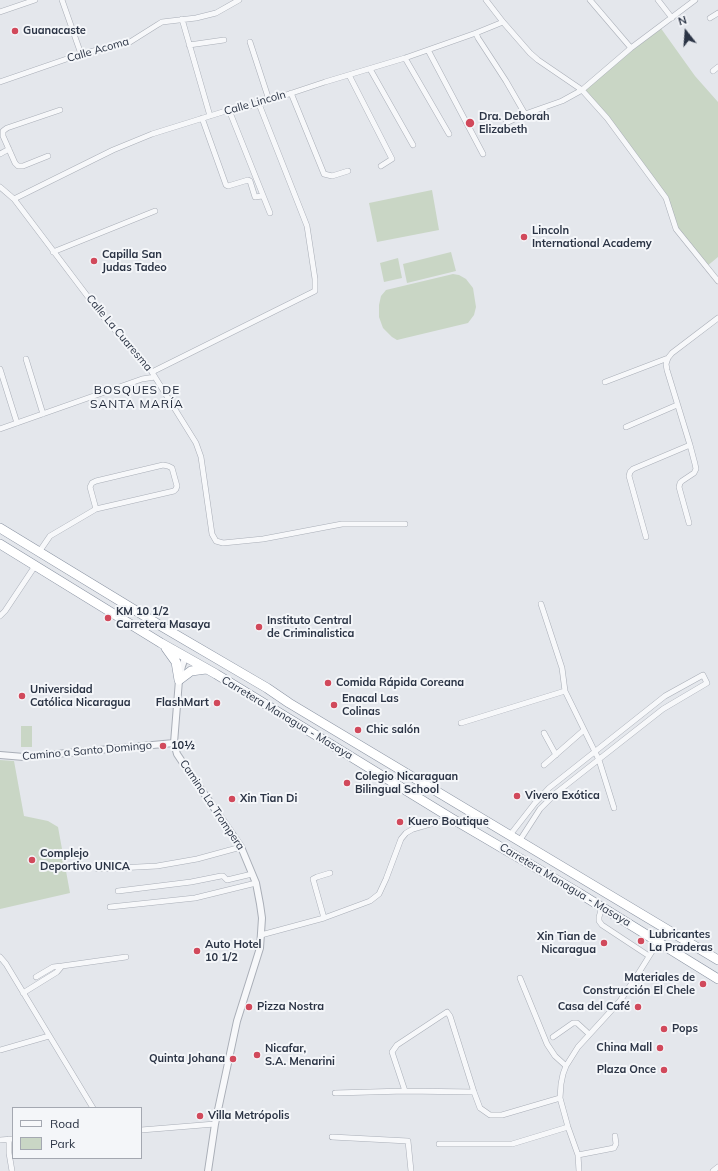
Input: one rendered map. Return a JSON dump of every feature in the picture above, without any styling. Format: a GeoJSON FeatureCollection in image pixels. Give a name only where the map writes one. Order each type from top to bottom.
{"type":"FeatureCollection","features":[{"type":"Feature","properties":{"kind":"highway","name":"Carretera Managua - Masaya"},"geometry":{"type":"LineString","coordinates":[[0,528],[718,960]]}},
{"type":"Feature","properties":{"kind":"highway","name":"Carretera Managua - Masaya"},"geometry":{"type":"LineString","coordinates":[[0,544],[161,643],[602,907],[718,979]]}},
{"type":"Feature","properties":{"kind":"highway"},"geometry":{"type":"LineString","coordinates":[[161,626],[176,641],[186,658],[201,656],[213,660],[260,688],[267,688]]}},
{"type":"Feature","properties":{"kind":"highway"},"geometry":{"type":"LineString","coordinates":[[161,643],[170,652],[176,662],[179,680],[191,671],[206,669]]}},
{"type":"Feature","properties":{"kind":"highway"},"geometry":{"type":"LineString","coordinates":[[602,890],[604,899],[602,907],[610,905],[625,905]]}},
{"type":"Feature","properties":{"kind":"highway"},"geometry":{"type":"LineString","coordinates":[[660,943],[679,949],[718,972]]}},
{"type":"Feature","properties":{"kind":"street"},"geometry":{"type":"LineString","coordinates":[[0,12],[35,0]]}},
{"type":"Feature","properties":{"kind":"street"},"geometry":{"type":"LineString","coordinates":[[62,0],[81,54]]}},
{"type":"Feature","properties":{"kind":"street","name":"Calle Acoma"},"geometry":{"type":"LineString","coordinates":[[0,82],[81,54],[130,42],[162,22],[196,18],[216,13],[239,0]]}},
{"type":"Feature","properties":{"kind":"street"},"geometry":{"type":"LineString","coordinates":[[486,0],[530,53],[582,90],[607,118],[666,198],[676,230],[718,282]]}},
{"type":"Feature","properties":{"kind":"street"},"geometry":{"type":"LineString","coordinates":[[590,0],[631,48]]}},
{"type":"Feature","properties":{"kind":"street"},"geometry":{"type":"LineString","coordinates":[[658,0],[672,18]]}},
{"type":"Feature","properties":{"kind":"street"},"geometry":{"type":"LineString","coordinates":[[506,123],[525,114],[562,101],[582,90],[631,48],[695,0]]}},
{"type":"Feature","properties":{"kind":"street"},"geometry":{"type":"LineString","coordinates":[[710,18],[718,13]]}},
{"type":"Feature","properties":{"kind":"street"},"geometry":{"type":"LineString","coordinates":[[182,19],[210,116]]}},
{"type":"Feature","properties":{"kind":"street","name":"Calle Lincoln"},"geometry":{"type":"LineString","coordinates":[[14,200],[113,150],[152,134],[229,110],[259,104],[405,58],[503,22]]}},
{"type":"Feature","properties":{"kind":"street"},"geometry":{"type":"LineString","coordinates":[[476,33],[525,114]]}},
{"type":"Feature","properties":{"kind":"street"},"geometry":{"type":"LineString","coordinates":[[189,45],[224,40]]}},
{"type":"Feature","properties":{"kind":"street"},"geometry":{"type":"LineString","coordinates":[[250,42],[269,100]]}},
{"type":"Feature","properties":{"kind":"street"},"geometry":{"type":"LineString","coordinates":[[428,50],[483,154]]}},
{"type":"Feature","properties":{"kind":"street"},"geometry":{"type":"LineString","coordinates":[[405,58],[449,134]]}},
{"type":"Feature","properties":{"kind":"street"},"geometry":{"type":"LineString","coordinates":[[370,68],[413,145]]}},
{"type":"Feature","properties":{"kind":"street"},"geometry":{"type":"LineString","coordinates":[[713,71],[718,68]]}},
{"type":"Feature","properties":{"kind":"street"},"geometry":{"type":"LineString","coordinates":[[349,75],[392,159],[380,166]]}},
{"type":"Feature","properties":{"kind":"street"},"geometry":{"type":"LineString","coordinates":[[292,93],[324,174],[332,176],[348,171]]}},
{"type":"Feature","properties":{"kind":"street"},"geometry":{"type":"LineString","coordinates":[[0,429],[154,374],[315,291],[315,279],[307,226],[259,104]]}},
{"type":"Feature","properties":{"kind":"street"},"geometry":{"type":"LineString","coordinates":[[48,156],[23,166],[18,166],[15,163],[3,136],[3,131],[7,128],[60,110]]}},
{"type":"Feature","properties":{"kind":"street"},"geometry":{"type":"LineString","coordinates":[[229,110],[270,214]]}},
{"type":"Feature","properties":{"kind":"street"},"geometry":{"type":"LineString","coordinates":[[202,118],[226,185],[228,186],[248,180],[250,181],[255,197],[262,196]]}},
{"type":"Feature","properties":{"kind":"street"},"geometry":{"type":"LineString","coordinates":[[0,154],[9,149]]}},
{"type":"Feature","properties":{"kind":"street","name":"Calle La Cuaresma"},"geometry":{"type":"LineString","coordinates":[[0,188],[14,200],[104,318],[154,374],[196,443],[201,457],[212,534],[216,541],[223,542],[263,539],[342,524],[405,524]]}},
{"type":"Feature","properties":{"kind":"street"},"geometry":{"type":"LineString","coordinates":[[53,252],[155,211]]}},
{"type":"Feature","properties":{"kind":"street"},"geometry":{"type":"LineString","coordinates":[[689,523],[679,487],[680,483],[694,473],[696,469],[666,370],[668,358],[672,353],[718,318]]}},
{"type":"Feature","properties":{"kind":"street"},"geometry":{"type":"LineString","coordinates":[[605,382],[668,358]]}},
{"type":"Feature","properties":{"kind":"street"},"geometry":{"type":"LineString","coordinates":[[26,359],[43,414]]}},
{"type":"Feature","properties":{"kind":"street"},"geometry":{"type":"LineString","coordinates":[[0,369],[18,423]]}},
{"type":"Feature","properties":{"kind":"street"},"geometry":{"type":"LineString","coordinates":[[626,426],[677,405]]}},
{"type":"Feature","properties":{"kind":"street"},"geometry":{"type":"LineString","coordinates":[[646,537],[629,476],[630,472],[690,446]]}},
{"type":"Feature","properties":{"kind":"street"},"geometry":{"type":"LineString","coordinates":[[39,552],[50,536],[96,509],[174,491],[176,486],[172,468],[163,465],[92,483],[90,487],[96,509]]}},
{"type":"Feature","properties":{"kind":"street"},"geometry":{"type":"LineString","coordinates":[[0,616],[36,566]]}},
{"type":"Feature","properties":{"kind":"street"},"geometry":{"type":"LineString","coordinates":[[541,604],[562,668],[565,691],[599,760],[614,808]]}},
{"type":"Feature","properties":{"kind":"street"},"geometry":{"type":"LineString","coordinates":[[174,743],[179,680],[182,666],[186,658]]}},
{"type":"Feature","properties":{"kind":"street"},"geometry":{"type":"LineString","coordinates":[[510,835],[550,788],[665,696],[703,674],[708,683],[663,709],[556,793],[540,809],[520,840]]}},
{"type":"Feature","properties":{"kind":"street"},"geometry":{"type":"LineString","coordinates":[[461,723],[565,691]]}},
{"type":"Feature","properties":{"kind":"street"},"geometry":{"type":"LineString","coordinates":[[544,765],[584,730]]}},
{"type":"Feature","properties":{"kind":"street"},"geometry":{"type":"LineString","coordinates":[[544,733],[556,755]]}},
{"type":"Feature","properties":{"kind":"street","name":"Camino a Santo Domingo"},"geometry":{"type":"LineString","coordinates":[[0,755],[24,757],[174,743]]}},
{"type":"Feature","properties":{"kind":"street","name":"Camino La Trompera"},"geometry":{"type":"LineString","coordinates":[[174,743],[177,754],[241,847],[256,883],[262,918],[258,954],[237,1021],[215,1124],[208,1171]]}},
{"type":"Feature","properties":{"kind":"street"},"geometry":{"type":"LineString","coordinates":[[261,935],[324,918],[370,900],[379,894],[400,839],[406,833],[413,829],[452,818]]}},
{"type":"Feature","properties":{"kind":"street"},"geometry":{"type":"LineString","coordinates":[[98,869],[157,866],[197,859],[241,847]]}},
{"type":"Feature","properties":{"kind":"street"},"geometry":{"type":"LineString","coordinates":[[324,918],[313,880],[330,872]]}},
{"type":"Feature","properties":{"kind":"street"},"geometry":{"type":"LineString","coordinates":[[118,891],[191,882],[221,876],[227,880],[252,874]]}},
{"type":"Feature","properties":{"kind":"street"},"geometry":{"type":"LineString","coordinates":[[110,907],[195,898],[256,883]]}},
{"type":"Feature","properties":{"kind":"street"},"geometry":{"type":"LineString","coordinates":[[602,907],[599,917],[599,921],[602,925],[649,956]]}},
{"type":"Feature","properties":{"kind":"street"},"geometry":{"type":"LineString","coordinates":[[579,1171],[578,1155],[560,1098],[563,1074],[566,1066],[578,1047],[620,1001],[649,956],[660,943]]}},
{"type":"Feature","properties":{"kind":"street"},"geometry":{"type":"LineString","coordinates":[[0,957],[92,1107]]}},
{"type":"Feature","properties":{"kind":"street"},"geometry":{"type":"LineString","coordinates":[[36,976],[53,967],[126,957]]}},
{"type":"Feature","properties":{"kind":"street"},"geometry":{"type":"LineString","coordinates":[[23,993],[57,972],[62,966]]}},
{"type":"Feature","properties":{"kind":"street"},"geometry":{"type":"LineString","coordinates":[[520,978],[547,1044],[555,1056],[566,1066]]}},
{"type":"Feature","properties":{"kind":"street"},"geometry":{"type":"LineString","coordinates":[[405,1091],[392,1052],[397,1045],[447,1012],[450,1016],[480,1108],[490,1115],[502,1115],[560,1098]]}},
{"type":"Feature","properties":{"kind":"street"},"geometry":{"type":"LineString","coordinates":[[553,1037],[573,1022],[589,1034]]}},
{"type":"Feature","properties":{"kind":"street"},"geometry":{"type":"LineString","coordinates":[[0,1050],[49,1036]]}},
{"type":"Feature","properties":{"kind":"street"},"geometry":{"type":"LineString","coordinates":[[335,1093],[405,1091],[474,1092]]}},
{"type":"Feature","properties":{"kind":"street"},"geometry":{"type":"LineString","coordinates":[[142,1130],[215,1124]]}},
{"type":"Feature","properties":{"kind":"street"},"geometry":{"type":"LineString","coordinates":[[439,1144],[512,1144],[568,1127]]}},
{"type":"Feature","properties":{"kind":"street"},"geometry":{"type":"LineString","coordinates":[[578,1155],[614,1148],[616,1144],[615,1136]]}},
{"type":"Feature","properties":{"kind":"street"},"geometry":{"type":"LineString","coordinates":[[332,1137],[408,1140],[411,1171]]}},
{"type":"Feature","properties":{"kind":"street"},"geometry":{"type":"LineString","coordinates":[[0,1140],[11,1139],[9,1153],[12,1171]]}},
{"type":"Feature","properties":{"kind":"street"},"geometry":{"type":"LineString","coordinates":[[713,1171],[718,1167]]}},
{"type":"Feature","properties":{"kind":"green space"},"geometry":{"type":"Polygon","coordinates":[[[660,27],[695,76],[718,102],[718,257],[706,267],[676,229],[666,198],[582,90],[660,27]]]}},
{"type":"Feature","properties":{"kind":"green space"},"geometry":{"type":"Polygon","coordinates":[[[432,190],[439,230],[377,242],[369,203],[432,190]]]}},
{"type":"Feature","properties":{"kind":"green space"},"geometry":{"type":"Polygon","coordinates":[[[451,252],[456,271],[407,283],[403,264],[451,252]]]}},
{"type":"Feature","properties":{"kind":"green space"},"geometry":{"type":"Polygon","coordinates":[[[398,258],[402,278],[384,282],[380,263],[398,258]]]}},
{"type":"Feature","properties":{"kind":"green space"},"geometry":{"type":"Polygon","coordinates":[[[453,274],[459,275],[466,279],[473,288],[476,307],[474,315],[468,323],[397,340],[383,328],[379,317],[379,305],[381,296],[386,290],[453,274]]]}},
{"type":"Feature","properties":{"kind":"green space"},"geometry":{"type":"Polygon","coordinates":[[[21,726],[32,726],[32,747],[21,747],[21,726]]]}},
{"type":"Feature","properties":{"kind":"green space","name":"Complejo Deportivo UNICA"},"geometry":{"type":"Polygon","coordinates":[[[0,760],[14,761],[24,816],[48,821],[58,827],[70,893],[0,909],[0,760]]]}},
{"type":"Feature","properties":{"kind":"place","name":"Guanacaste"},"geometry":{"type":"Point","coordinates":[15,31]}},
{"type":"Feature","properties":{"kind":"place","name":"Dra. Deborah Elizabeth"},"geometry":{"type":"Point","coordinates":[470,123]}},
{"type":"Feature","properties":{"kind":"place","name":"Lincoln International Academy"},"geometry":{"type":"Point","coordinates":[524,237]}},
{"type":"Feature","properties":{"kind":"place","name":"Capilla San Judas Tadeo"},"geometry":{"type":"Point","coordinates":[94,261]}},
{"type":"Feature","properties":{"kind":"place","name":"KM 10 1/2 Carretera Masaya"},"geometry":{"type":"Point","coordinates":[108,618]}},
{"type":"Feature","properties":{"kind":"place","name":"Instituto Central de Criminalistica"},"geometry":{"type":"Point","coordinates":[259,627]}},
{"type":"Feature","properties":{"kind":"place","name":"Comida Rápida Coreana"},"geometry":{"type":"Point","coordinates":[328,683]}},
{"type":"Feature","properties":{"kind":"place","name":"Universidad Católica Nicaragua"},"geometry":{"type":"Point","coordinates":[22,696]}},
{"type":"Feature","properties":{"kind":"place","name":"FlashMart"},"geometry":{"type":"Point","coordinates":[217,703]}},
{"type":"Feature","properties":{"kind":"place","name":"Enacal Las Colinas"},"geometry":{"type":"Point","coordinates":[334,705]}},
{"type":"Feature","properties":{"kind":"place","name":"Chic salón"},"geometry":{"type":"Point","coordinates":[358,730]}},
{"type":"Feature","properties":{"kind":"place","name":"10½"},"geometry":{"type":"Point","coordinates":[163,746]}},
{"type":"Feature","properties":{"kind":"place","name":"Colegio Nicaraguan Bilingual School"},"geometry":{"type":"Point","coordinates":[347,783]}},
{"type":"Feature","properties":{"kind":"place","name":"Vivero Exótica"},"geometry":{"type":"Point","coordinates":[517,796]}},
{"type":"Feature","properties":{"kind":"place","name":"Xin Tian Di"},"geometry":{"type":"Point","coordinates":[232,799]}},
{"type":"Feature","properties":{"kind":"place","name":"Kuero Boutique"},"geometry":{"type":"Point","coordinates":[400,822]}},
{"type":"Feature","properties":{"kind":"place","name":"Complejo Deportivo UNICA"},"geometry":{"type":"Point","coordinates":[32,860]}},
{"type":"Feature","properties":{"kind":"place","name":"Lubricantes La Praderas"},"geometry":{"type":"Point","coordinates":[641,941]}},
{"type":"Feature","properties":{"kind":"place","name":"Xin Tian de Nicaragua"},"geometry":{"type":"Point","coordinates":[604,943]}},
{"type":"Feature","properties":{"kind":"place","name":"Auto Hotel 10 1/2"},"geometry":{"type":"Point","coordinates":[197,951]}},
{"type":"Feature","properties":{"kind":"place","name":"Materiales de Construcción El Chele"},"geometry":{"type":"Point","coordinates":[703,984]}},
{"type":"Feature","properties":{"kind":"place","name":"Pizza Nostra"},"geometry":{"type":"Point","coordinates":[249,1007]}},
{"type":"Feature","properties":{"kind":"place","name":"Casa del Café"},"geometry":{"type":"Point","coordinates":[638,1007]}},
{"type":"Feature","properties":{"kind":"place","name":"Pops"},"geometry":{"type":"Point","coordinates":[664,1029]}},
{"type":"Feature","properties":{"kind":"place","name":"China Mall"},"geometry":{"type":"Point","coordinates":[660,1048]}},
{"type":"Feature","properties":{"kind":"place","name":"Nicafar, S.A. Menarini"},"geometry":{"type":"Point","coordinates":[257,1055]}},
{"type":"Feature","properties":{"kind":"place","name":"Quinta Johana"},"geometry":{"type":"Point","coordinates":[233,1059]}},
{"type":"Feature","properties":{"kind":"place","name":"Plaza Once"},"geometry":{"type":"Point","coordinates":[664,1070]}},
{"type":"Feature","properties":{"kind":"place","name":"Villa Metrópolis"},"geometry":{"type":"Point","coordinates":[200,1116]}},
{"type":"Feature","properties":{"kind":"district","name":"BOSQUES DE SANTA MARÍA"},"geometry":{"type":"Point","coordinates":[137,397]}}]}
